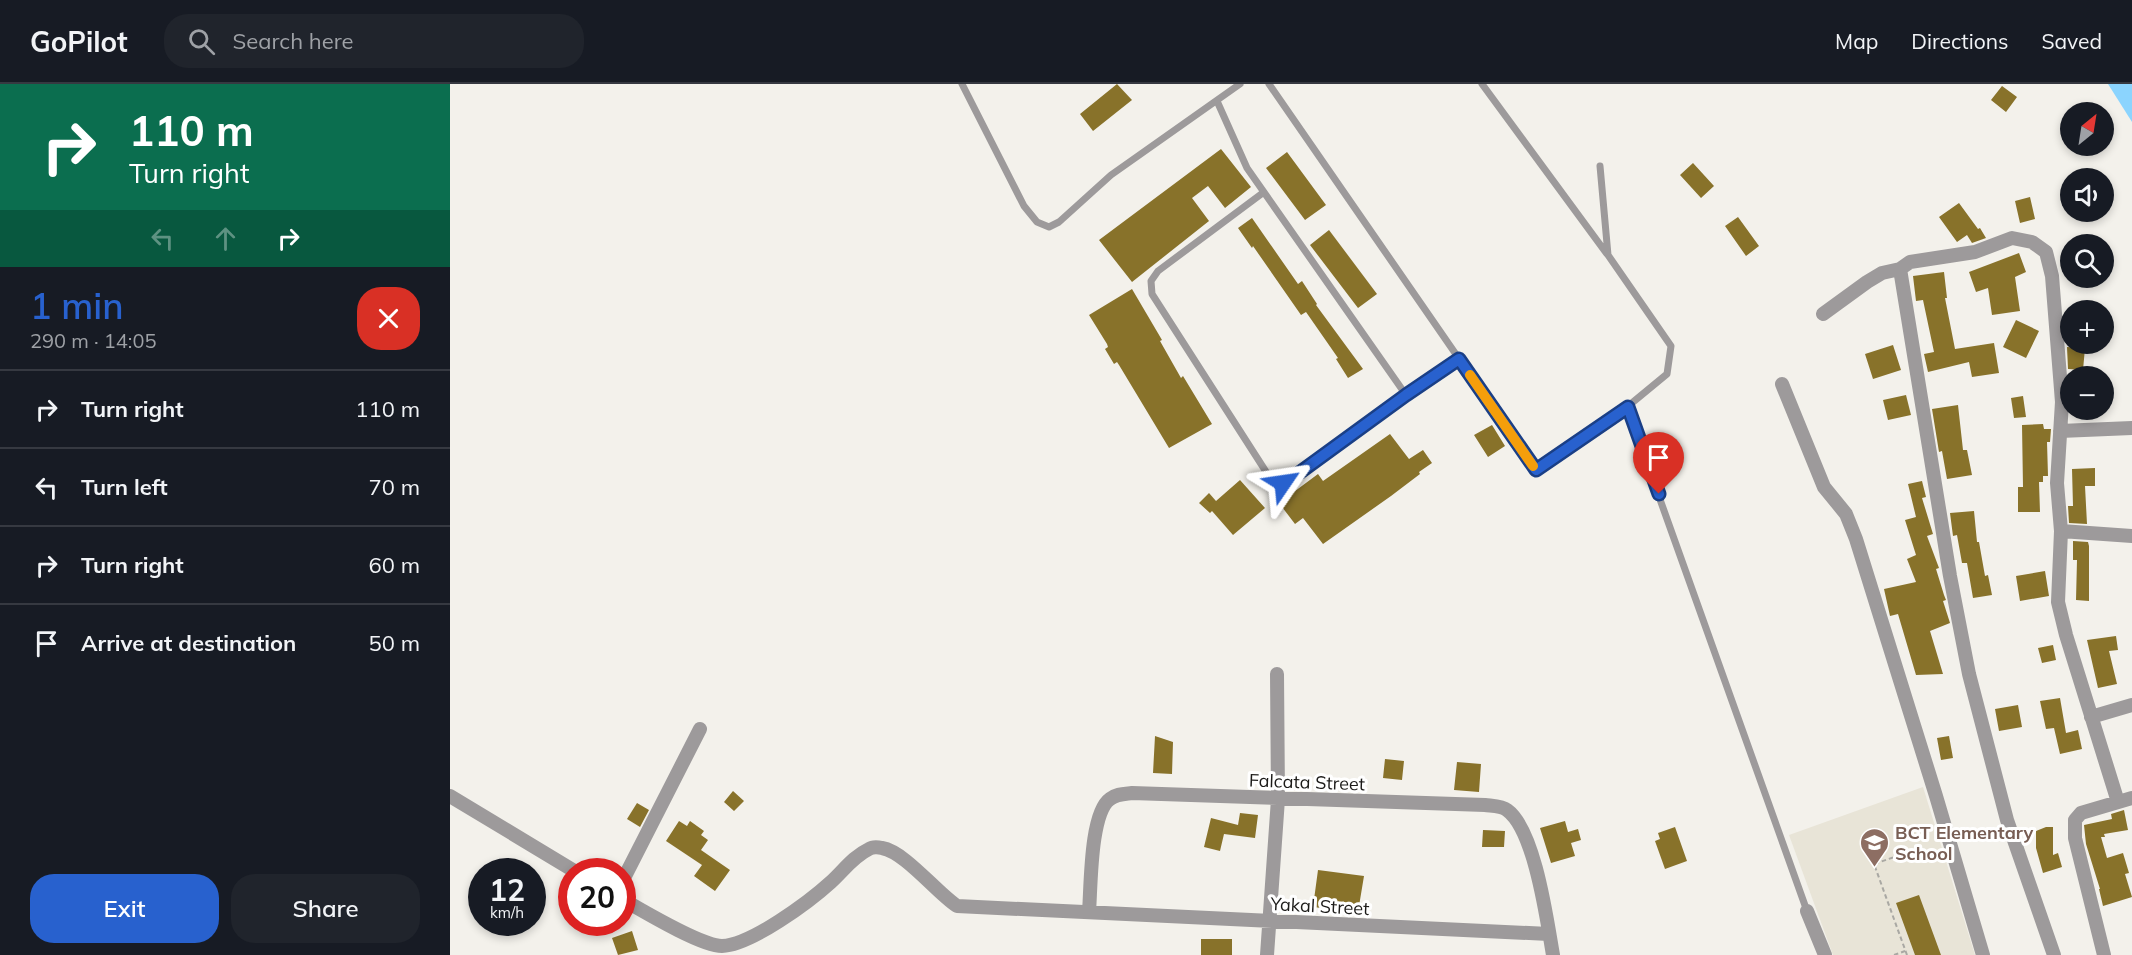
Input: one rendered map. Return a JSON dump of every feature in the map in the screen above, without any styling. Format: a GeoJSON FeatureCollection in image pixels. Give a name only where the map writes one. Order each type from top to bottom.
{"type":"FeatureCollection","features":[{"type":"Feature","properties":{"kind":"street"},"geometry":{"type":"LineString","coordinates":[[1823,314],[1882,273],[1900,269],[1910,262],[1975,252],[2012,238],[2032,242],[2046,252],[2052,276],[2062,402],[2057,483],[2061,531],[2058,602],[2118,802]]}},
{"type":"Feature","properties":{"kind":"street"},"geometry":{"type":"LineString","coordinates":[[1900,269],[1950,576],[1969,674],[2007,820],[2054,955]]}},
{"type":"Feature","properties":{"kind":"street"},"geometry":{"type":"LineString","coordinates":[[1782,384],[1824,487],[1846,514],[1856,539],[1983,955]]}},
{"type":"Feature","properties":{"kind":"street"},"geometry":{"type":"LineString","coordinates":[[2060,431],[2132,428]]}},
{"type":"Feature","properties":{"kind":"street"},"geometry":{"type":"LineString","coordinates":[[2061,531],[2132,536]]}},
{"type":"Feature","properties":{"kind":"street"},"geometry":{"type":"LineString","coordinates":[[1267,955],[1278,799],[1277,674]]}},
{"type":"Feature","properties":{"kind":"street"},"geometry":{"type":"LineString","coordinates":[[2091,717],[2132,705]]}},
{"type":"Feature","properties":{"kind":"street"},"geometry":{"type":"LineString","coordinates":[[634,858],[700,729]]}},
{"type":"Feature","properties":{"kind":"street","name":"Falcata Street"},"geometry":{"type":"LineString","coordinates":[[1089,912],[1095,830],[1102,807],[1117,795],[1132,793],[1485,805],[1506,809],[1520,824],[1537,875],[1549,934]]}},
{"type":"Feature","properties":{"kind":"street"},"geometry":{"type":"LineString","coordinates":[[450,796],[558,861]]}},
{"type":"Feature","properties":{"kind":"street"},"geometry":{"type":"LineString","coordinates":[[2104,955],[2075,838],[2075,820],[2081,813],[2132,798]]}},
{"type":"Feature","properties":{"kind":"street","name":"Yakal Street"},"geometry":{"type":"LineString","coordinates":[[636,906],[703,941],[720,946],[743,941],[809,900],[830,884],[858,855],[870,847],[884,848],[899,856],[957,906],[1549,934]]}},
{"type":"Feature","properties":{"kind":"street"},"geometry":{"type":"LineString","coordinates":[[1808,911],[1825,955]]}},
{"type":"Feature","properties":{"kind":"street"},"geometry":{"type":"LineString","coordinates":[[1549,934],[1553,955]]}},
{"type":"Feature","properties":{"kind":"lane"},"geometry":{"type":"LineString","coordinates":[[962,84],[1024,206],[1037,222],[1049,227],[1059,222],[1111,175],[1240,84]]}},
{"type":"Feature","properties":{"kind":"lane"},"geometry":{"type":"LineString","coordinates":[[1269,84],[1536,470],[1628,407],[1667,374],[1671,346],[1608,255],[1482,84]]}},
{"type":"Feature","properties":{"kind":"lane"},"geometry":{"type":"LineString","coordinates":[[1217,101],[1247,168],[1406,395]]}},
{"type":"Feature","properties":{"kind":"lane"},"geometry":{"type":"LineString","coordinates":[[1600,166],[1608,255]]}},
{"type":"Feature","properties":{"kind":"lane"},"geometry":{"type":"LineString","coordinates":[[1264,192],[1158,271],[1151,281],[1152,294],[1272,481],[1283,483],[1299,473],[1459,359]]}},
{"type":"Feature","properties":{"kind":"lane"},"geometry":{"type":"LineString","coordinates":[[1628,407],[1808,911]]}},
{"type":"Feature","properties":{"kind":"path"},"geometry":{"type":"LineString","coordinates":[[1907,955],[1874,864],[1912,851]]}},
{"type":"Feature","properties":{"kind":"path"},"geometry":{"type":"LineString","coordinates":[[1894,955],[1905,951]]}},
{"type":"Feature","properties":{"kind":"shaded area","name":"BCT Elementary School"},"geometry":{"type":"Polygon","coordinates":[[[1923,787],[1975,955],[1833,955],[1789,835],[1923,787]]]}},
{"type":"Feature","properties":{"kind":"water"},"geometry":{"type":"Polygon","coordinates":[[[2108,84],[2132,84],[2132,122],[2108,84]]]}},
{"type":"Feature","properties":{"kind":"building"},"geometry":{"type":"Polygon","coordinates":[[[1117,84],[1132,100],[1093,131],[1080,114],[1117,84]]]}},
{"type":"Feature","properties":{"kind":"building"},"geometry":{"type":"Polygon","coordinates":[[[2002,86],[2017,97],[2006,112],[1991,100],[2002,86]]]}},
{"type":"Feature","properties":{"kind":"building"},"geometry":{"type":"Polygon","coordinates":[[[1221,149],[1251,187],[1225,208],[1208,186],[1192,198],[1209,221],[1132,282],[1099,240],[1221,149]]]}},
{"type":"Feature","properties":{"kind":"building"},"geometry":{"type":"Polygon","coordinates":[[[1287,152],[1326,205],[1305,220],[1266,168],[1287,152]]]}},
{"type":"Feature","properties":{"kind":"building"},"geometry":{"type":"Polygon","coordinates":[[[1693,163],[1714,186],[1701,198],[1680,175],[1693,163]]]}},
{"type":"Feature","properties":{"kind":"building"},"geometry":{"type":"Polygon","coordinates":[[[2030,197],[2035,219],[2020,223],[2015,201],[2030,197]]]}},
{"type":"Feature","properties":{"kind":"building"},"geometry":{"type":"Polygon","coordinates":[[[1959,203],[1986,238],[1972,243],[1967,235],[1957,242],[1939,217],[1959,203]]]}},
{"type":"Feature","properties":{"kind":"building"},"geometry":{"type":"Polygon","coordinates":[[[1738,217],[1759,246],[1746,256],[1725,226],[1738,217]]]}},
{"type":"Feature","properties":{"kind":"building"},"geometry":{"type":"Polygon","coordinates":[[[1252,218],[1298,284],[1302,281],[1316,305],[1363,369],[1348,378],[1336,359],[1338,358],[1306,312],[1301,315],[1238,228],[1252,218]]]}},
{"type":"Feature","properties":{"kind":"building"},"geometry":{"type":"Polygon","coordinates":[[[1329,230],[1377,294],[1358,308],[1310,245],[1329,230]]]}},
{"type":"Feature","properties":{"kind":"building"},"geometry":{"type":"Polygon","coordinates":[[[2019,253],[2026,272],[2015,277],[2020,311],[1992,315],[1988,288],[1976,292],[1969,272],[2019,253]]]}},
{"type":"Feature","properties":{"kind":"building"},"geometry":{"type":"Polygon","coordinates":[[[1944,272],[1947,298],[1945,298],[1955,349],[1994,343],[1999,373],[1972,377],[1969,362],[1928,372],[1924,354],[1934,352],[1923,300],[1916,301],[1913,276],[1944,272]]]}},
{"type":"Feature","properties":{"kind":"building"},"geometry":{"type":"Polygon","coordinates":[[[1132,289],[1181,378],[1183,376],[1212,424],[1169,448],[1119,365],[1117,362],[1114,364],[1105,349],[1108,347],[1107,344],[1089,315],[1132,289]]]}},
{"type":"Feature","properties":{"kind":"building"},"geometry":{"type":"Polygon","coordinates":[[[2016,320],[2039,331],[2026,358],[2003,347],[2016,320]]]}},
{"type":"Feature","properties":{"kind":"building"},"geometry":{"type":"Polygon","coordinates":[[[1893,345],[1901,370],[1873,379],[1865,354],[1893,345]]]}},
{"type":"Feature","properties":{"kind":"building"},"geometry":{"type":"Polygon","coordinates":[[[2067,354],[2084,354],[2083,366],[2068,366],[2067,354]]]}},
{"type":"Feature","properties":{"kind":"building"},"geometry":{"type":"Polygon","coordinates":[[[1906,395],[1911,415],[1888,420],[1883,400],[1906,395]]]}},
{"type":"Feature","properties":{"kind":"building"},"geometry":{"type":"Polygon","coordinates":[[[2023,396],[2026,417],[2014,418],[2011,398],[2023,396]]]}},
{"type":"Feature","properties":{"kind":"building"},"geometry":{"type":"Polygon","coordinates":[[[1958,405],[1963,450],[1967,450],[1972,475],[1947,479],[1942,451],[1939,452],[1932,409],[1958,405]]]}},
{"type":"Feature","properties":{"kind":"building"},"geometry":{"type":"Polygon","coordinates":[[[2043,424],[2044,429],[2051,429],[2050,442],[2047,442],[2048,476],[2043,476],[2043,482],[2039,482],[2040,512],[2018,512],[2018,487],[2023,487],[2022,425],[2043,424]]]}},
{"type":"Feature","properties":{"kind":"building"},"geometry":{"type":"Polygon","coordinates":[[[1492,425],[1505,446],[1488,457],[1474,435],[1492,425]]]}},
{"type":"Feature","properties":{"kind":"building"},"geometry":{"type":"Polygon","coordinates":[[[1390,434],[1409,459],[1423,450],[1432,463],[1391,496],[1323,544],[1303,518],[1295,524],[1279,503],[1318,474],[1323,481],[1390,434]]]}},
{"type":"Feature","properties":{"kind":"building"},"geometry":{"type":"Polygon","coordinates":[[[2095,468],[2095,486],[2085,486],[2087,524],[2069,523],[2068,506],[2073,506],[2072,469],[2095,468]]]}},
{"type":"Feature","properties":{"kind":"building"},"geometry":{"type":"Polygon","coordinates":[[[1240,480],[1265,508],[1233,535],[1212,511],[1210,513],[1199,503],[1209,493],[1216,501],[1240,480]]]}},
{"type":"Feature","properties":{"kind":"building"},"geometry":{"type":"Polygon","coordinates":[[[1922,481],[1926,497],[1922,498],[1933,534],[1927,536],[1939,568],[1936,569],[1946,600],[1943,601],[1950,623],[1930,631],[1943,674],[1916,675],[1898,614],[1890,616],[1884,589],[1916,582],[1907,559],[1916,555],[1905,520],[1916,517],[1908,484],[1922,481]]]}},
{"type":"Feature","properties":{"kind":"building"},"geometry":{"type":"Polygon","coordinates":[[[1974,511],[1977,542],[1979,542],[1985,576],[1988,575],[1992,595],[1973,598],[1967,563],[1962,563],[1957,535],[1953,536],[1950,513],[1974,511]]]}},
{"type":"Feature","properties":{"kind":"building"},"geometry":{"type":"Polygon","coordinates":[[[2073,541],[2088,542],[2089,601],[2076,600],[2077,560],[2073,560],[2073,541]]]}},
{"type":"Feature","properties":{"kind":"building"},"geometry":{"type":"Polygon","coordinates":[[[2045,571],[2049,596],[2020,601],[2016,576],[2045,571]]]}},
{"type":"Feature","properties":{"kind":"building"},"geometry":{"type":"Polygon","coordinates":[[[2116,636],[2118,650],[2109,651],[2117,684],[2098,688],[2087,640],[2116,636]]]}},
{"type":"Feature","properties":{"kind":"building"},"geometry":{"type":"Polygon","coordinates":[[[2053,645],[2056,660],[2042,663],[2038,648],[2053,645]]]}},
{"type":"Feature","properties":{"kind":"building"},"geometry":{"type":"Polygon","coordinates":[[[2060,698],[2066,733],[2078,730],[2082,749],[2060,754],[2054,728],[2046,729],[2040,701],[2060,698]]]}},
{"type":"Feature","properties":{"kind":"building"},"geometry":{"type":"Polygon","coordinates":[[[2018,705],[2022,727],[1999,731],[1995,709],[2018,705]]]}},
{"type":"Feature","properties":{"kind":"building"},"geometry":{"type":"Polygon","coordinates":[[[1155,736],[1173,742],[1172,774],[1153,773],[1155,736]]]}},
{"type":"Feature","properties":{"kind":"building"},"geometry":{"type":"Polygon","coordinates":[[[1949,736],[1953,758],[1941,760],[1937,738],[1949,736]]]}},
{"type":"Feature","properties":{"kind":"building"},"geometry":{"type":"Polygon","coordinates":[[[1385,759],[1404,761],[1402,780],[1383,778],[1385,759]]]}},
{"type":"Feature","properties":{"kind":"building"},"geometry":{"type":"Polygon","coordinates":[[[1457,762],[1481,764],[1479,792],[1454,790],[1457,762]]]}},
{"type":"Feature","properties":{"kind":"building"},"geometry":{"type":"Polygon","coordinates":[[[733,791],[744,801],[734,811],[724,802],[733,791]]]}},
{"type":"Feature","properties":{"kind":"building"},"geometry":{"type":"Polygon","coordinates":[[[637,803],[649,810],[640,827],[627,819],[637,803]]]}},
{"type":"Feature","properties":{"kind":"building"},"geometry":{"type":"Polygon","coordinates":[[[2124,810],[2128,830],[2104,834],[2105,837],[2101,837],[2107,858],[2123,853],[2129,873],[2125,874],[2132,897],[2103,906],[2086,844],[2084,825],[2112,819],[2111,814],[2124,810]]]}},
{"type":"Feature","properties":{"kind":"building"},"geometry":{"type":"Polygon","coordinates":[[[1240,813],[1258,815],[1255,838],[1224,834],[1220,851],[1204,847],[1211,818],[1238,825],[1240,813]]]}},
{"type":"Feature","properties":{"kind":"building"},"geometry":{"type":"Polygon","coordinates":[[[679,821],[687,826],[690,821],[704,831],[701,835],[708,840],[701,850],[730,870],[715,891],[694,876],[702,865],[666,841],[679,821]]]}},
{"type":"Feature","properties":{"kind":"building"},"geometry":{"type":"Polygon","coordinates":[[[1565,821],[1568,832],[1578,829],[1581,840],[1571,843],[1575,856],[1551,863],[1540,828],[1565,821]]]}},
{"type":"Feature","properties":{"kind":"building"},"geometry":{"type":"Polygon","coordinates":[[[1675,827],[1687,861],[1665,869],[1655,841],[1660,839],[1658,833],[1675,827]]]}},
{"type":"Feature","properties":{"kind":"building"},"geometry":{"type":"Polygon","coordinates":[[[2053,827],[2053,855],[2058,853],[2062,867],[2043,873],[2036,848],[2036,831],[2053,827]]]}},
{"type":"Feature","properties":{"kind":"building"},"geometry":{"type":"Polygon","coordinates":[[[1483,830],[1505,831],[1504,847],[1482,847],[1483,830]]]}},
{"type":"Feature","properties":{"kind":"building"},"geometry":{"type":"Polygon","coordinates":[[[1318,870],[1364,876],[1358,912],[1313,907],[1318,870]]]}},
{"type":"Feature","properties":{"kind":"building"},"geometry":{"type":"Polygon","coordinates":[[[1919,895],[1941,955],[1915,955],[1896,903],[1919,895]]]}},
{"type":"Feature","properties":{"kind":"building"},"geometry":{"type":"Polygon","coordinates":[[[634,936],[638,950],[618,955],[612,938],[634,936]]]}},
{"type":"Feature","properties":{"kind":"building"},"geometry":{"type":"Polygon","coordinates":[[[1201,939],[1232,939],[1232,955],[1201,955],[1201,939]]]}},
{"type":"Feature","properties":{"kind":"slow traffic"},"geometry":{"type":"LineString","coordinates":[[1470,375],[1533,466]]}},
{"type":"Feature","properties":{"kind":"place","name":"BCT Elementary School"},"geometry":{"type":"Point","coordinates":[1874,868]}},
{"type":"Feature","properties":{"kind":"route"},"geometry":{"type":"LineString","coordinates":[[1283,483],[1459,359],[1536,470],[1628,407],[1659,494]]}}]}
